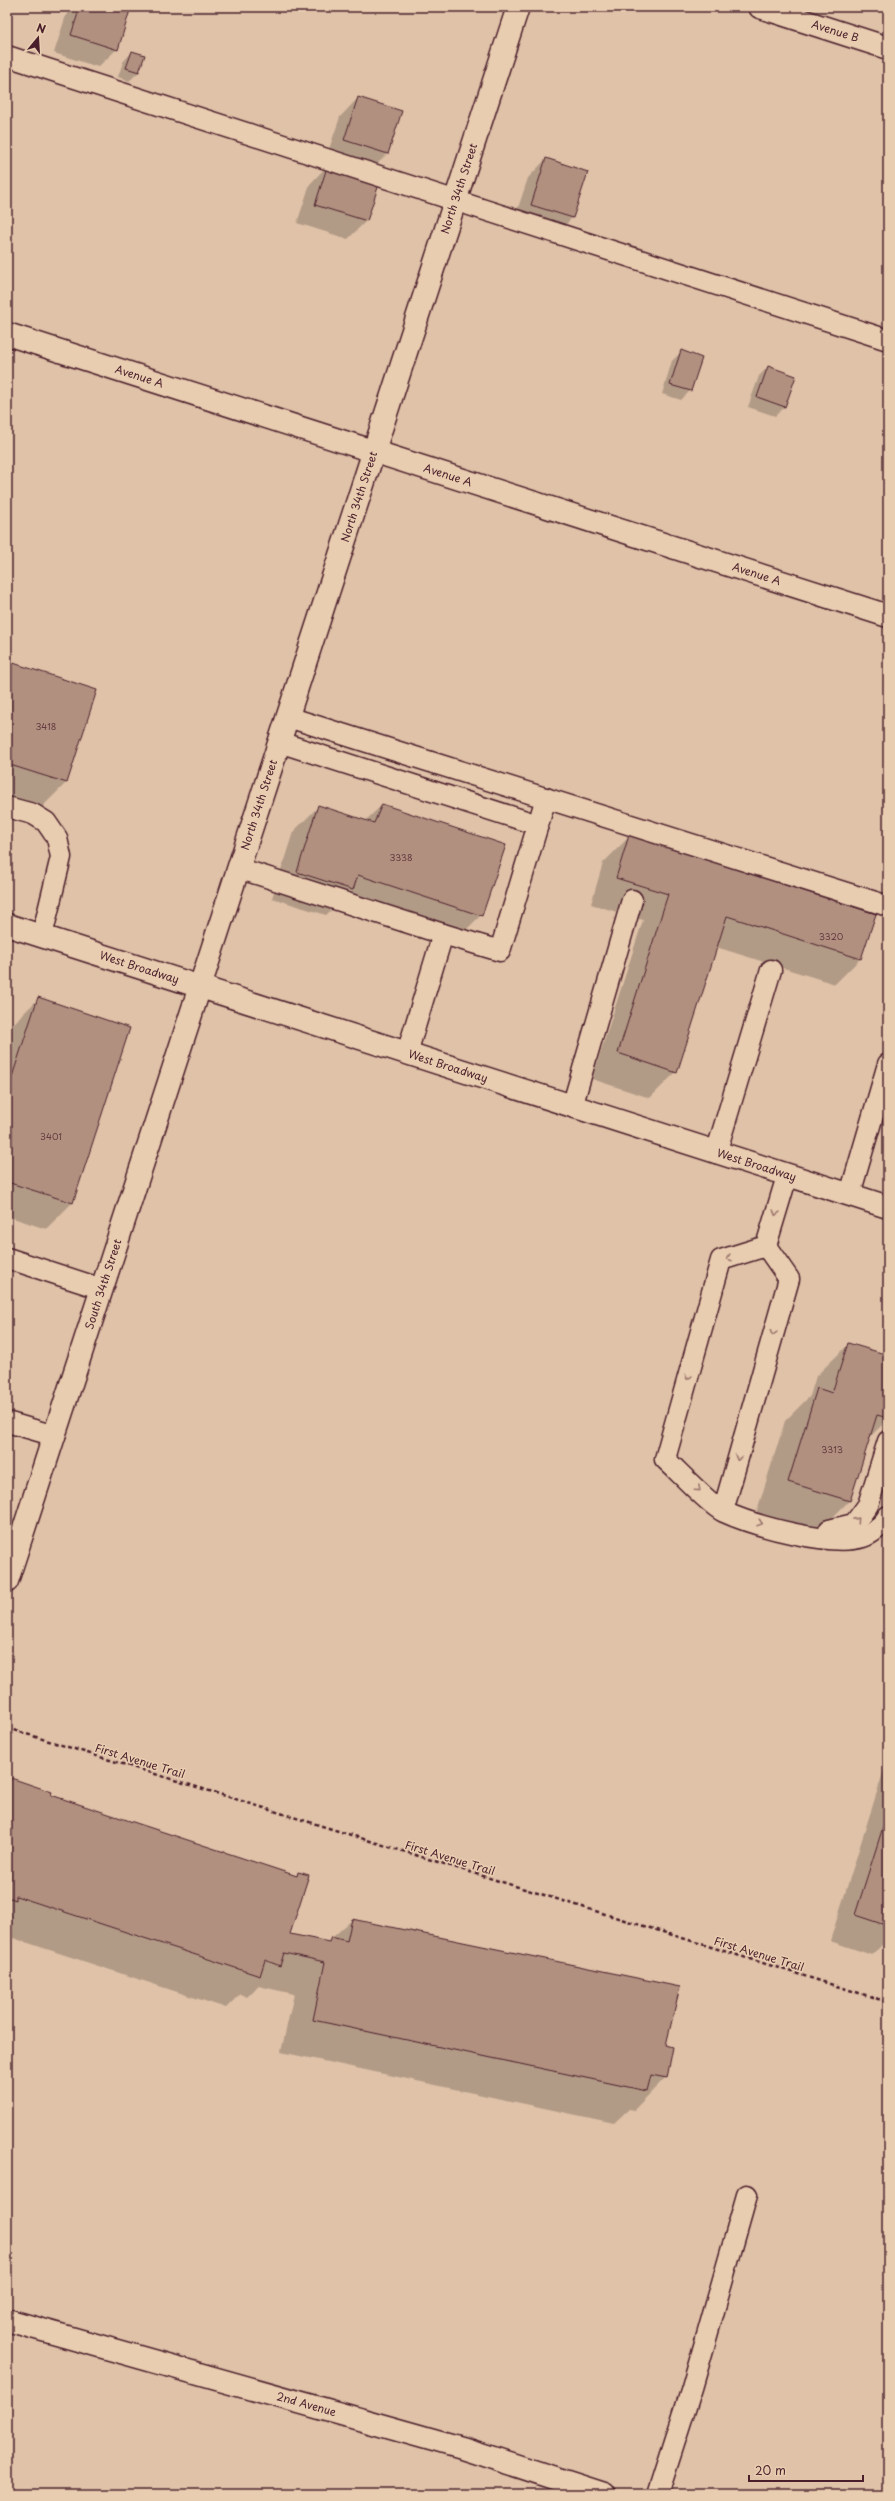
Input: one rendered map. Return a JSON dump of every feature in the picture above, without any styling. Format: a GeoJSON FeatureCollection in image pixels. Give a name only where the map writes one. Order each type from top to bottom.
{"type":"FeatureCollection","features":[{"type":"Feature","properties":{"kind":"street","name":"North 34th Street"},"geometry":{"type":"LineString","coordinates":[[200,987],[518,7]]}},
{"type":"Feature","properties":{"kind":"street","name":"Avenue B"},"geometry":{"type":"LineString","coordinates":[[760,7],[888,48]]}},
{"type":"Feature","properties":{"kind":"street","name":"Avenue A"},"geometry":{"type":"LineString","coordinates":[[7,334],[888,616]]}},
{"type":"Feature","properties":{"kind":"street","name":"West Broadway"},"geometry":{"type":"LineString","coordinates":[[7,925],[787,1176],[850,1194],[888,1207]]}},
{"type":"Feature","properties":{"kind":"street","name":"South 34th Street"},"geometry":{"type":"LineString","coordinates":[[7,1582],[200,987]]}},
{"type":"Feature","properties":{"kind":"street","name":"2nd Avenue"},"geometry":{"type":"LineString","coordinates":[[7,2320],[455,2446],[604,2494]]}},
{"type":"Feature","properties":{"kind":"lane"},"geometry":{"type":"LineString","coordinates":[[7,56],[888,340]]}},
{"type":"Feature","properties":{"kind":"lane"},"geometry":{"type":"LineString","coordinates":[[288,716],[888,906]]}},
{"type":"Feature","properties":{"kind":"lane"},"geometry":{"type":"LineString","coordinates":[[357,767],[365,741]]}},
{"type":"Feature","properties":{"kind":"lane"},"geometry":{"type":"LineString","coordinates":[[280,742],[538,825]]}},
{"type":"Feature","properties":{"kind":"lane"},"geometry":{"type":"LineString","coordinates":[[238,868],[500,951],[546,798]]}},
{"type":"Feature","properties":{"kind":"lane"},"geometry":{"type":"LineString","coordinates":[[7,807],[33,814],[46,822],[57,838],[61,857],[42,936]]}},
{"type":"Feature","properties":{"kind":"lane"},"geometry":{"type":"LineString","coordinates":[[572,1106],[632,900]]}},
{"type":"Feature","properties":{"kind":"lane"},"geometry":{"type":"LineString","coordinates":[[407,1053],[443,934]]}},
{"type":"Feature","properties":{"kind":"lane"},"geometry":{"type":"LineString","coordinates":[[716,1153],[771,970]]}},
{"type":"Feature","properties":{"kind":"lane"},"geometry":{"type":"LineString","coordinates":[[850,1194],[888,1064]]}},
{"type":"Feature","properties":{"kind":"lane"},"geometry":{"type":"LineString","coordinates":[[766,1246],[787,1176]]}},
{"type":"Feature","properties":{"kind":"lane"},"geometry":{"type":"LineString","coordinates":[[766,1246],[721,1260],[665,1459],[723,1511],[793,1533],[822,1539],[864,1537],[884,1522],[888,1516]]}},
{"type":"Feature","properties":{"kind":"lane"},"geometry":{"type":"LineString","coordinates":[[723,1511],[789,1279],[766,1246]]}},
{"type":"Feature","properties":{"kind":"lane"},"geometry":{"type":"LineString","coordinates":[[7,1258],[102,1289]]}},
{"type":"Feature","properties":{"kind":"lane"},"geometry":{"type":"LineString","coordinates":[[7,1422],[55,1436]]}},
{"type":"Feature","properties":{"kind":"lane"},"geometry":{"type":"LineString","coordinates":[[793,1533],[829,1530],[854,1524],[868,1505],[888,1441]]}},
{"type":"Feature","properties":{"kind":"lane"},"geometry":{"type":"LineString","coordinates":[[658,2494],[692,2388],[747,2195]]}},
{"type":"Feature","properties":{"kind":"path","name":"First Avenue Trail"},"geometry":{"type":"LineString","coordinates":[[7,1728],[888,2002]]}},
{"type":"Feature","properties":{"kind":"building"},"geometry":{"type":"Polygon","coordinates":[[[80,7],[121,7],[130,10],[118,50],[71,35],[80,7]]]}},
{"type":"Feature","properties":{"kind":"building"},"geometry":{"type":"Polygon","coordinates":[[[132,51],[145,55],[139,72],[126,68],[132,51]]]}},
{"type":"Feature","properties":{"kind":"building"},"geometry":{"type":"Polygon","coordinates":[[[358,97],[402,111],[388,154],[344,140],[358,97]]]}},
{"type":"Feature","properties":{"kind":"building"},"geometry":{"type":"Polygon","coordinates":[[[546,158],[588,172],[573,218],[531,205],[546,158]]]}},
{"type":"Feature","properties":{"kind":"building"},"geometry":{"type":"Polygon","coordinates":[[[328,164],[380,181],[367,221],[315,205],[328,164]]]}},
{"type":"Feature","properties":{"kind":"building"},"geometry":{"type":"Polygon","coordinates":[[[681,350],[702,358],[691,391],[670,385],[681,350]]]}},
{"type":"Feature","properties":{"kind":"building"},"geometry":{"type":"Polygon","coordinates":[[[768,366],[796,376],[785,407],[757,397],[768,366]]]}},
{"type":"Feature","properties":{"kind":"building"},"geometry":{"type":"Polygon","coordinates":[[[7,661],[97,690],[67,783],[7,764],[7,661]]]}},
{"type":"Feature","properties":{"kind":"building"},"geometry":{"type":"Polygon","coordinates":[[[382,804],[506,845],[482,916],[358,875],[353,890],[297,872],[318,805],[374,823],[382,804]]]}},
{"type":"Feature","properties":{"kind":"building"},"geometry":{"type":"Polygon","coordinates":[[[629,835],[876,914],[861,959],[727,916],[677,1073],[618,1053],[668,894],[616,878],[629,835]]]}},
{"type":"Feature","properties":{"kind":"building"},"geometry":{"type":"Polygon","coordinates":[[[38,997],[130,1028],[73,1203],[7,1182],[7,1092],[38,997]]]}},
{"type":"Feature","properties":{"kind":"building"},"geometry":{"type":"Polygon","coordinates":[[[848,1343],[888,1355],[888,1418],[877,1415],[850,1501],[788,1482],[817,1388],[832,1393],[848,1343]]]}},
{"type":"Feature","properties":{"kind":"building"},"geometry":{"type":"Polygon","coordinates":[[[11,1778],[52,1792],[51,1795],[297,1876],[298,1872],[309,1875],[290,1934],[329,1942],[331,1937],[347,1941],[352,1919],[680,1987],[666,2045],[673,2047],[667,2078],[651,2075],[647,2091],[313,2020],[325,1962],[284,1953],[280,1966],[265,1960],[260,1976],[16,1896],[16,1900],[7,1897],[7,1791],[11,1778]]]}},
{"type":"Feature","properties":{"kind":"building"},"geometry":{"type":"Polygon","coordinates":[[[888,1811],[888,1926],[855,1915],[888,1811]]]}}]}
